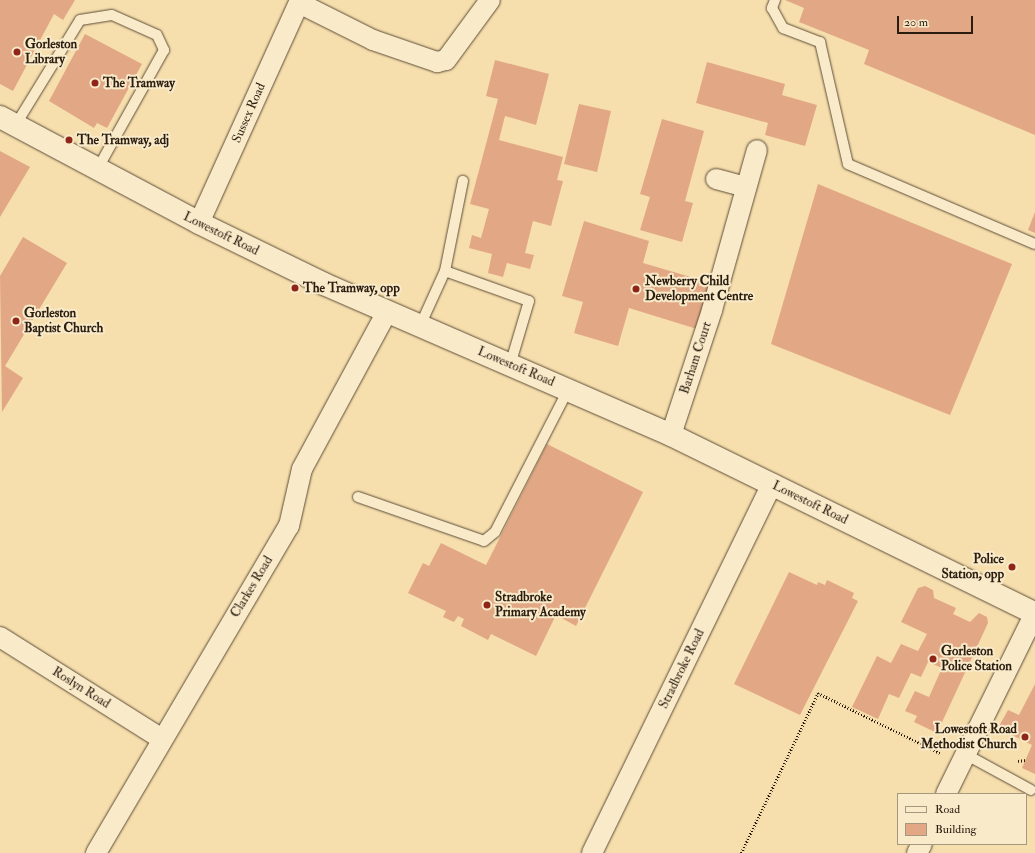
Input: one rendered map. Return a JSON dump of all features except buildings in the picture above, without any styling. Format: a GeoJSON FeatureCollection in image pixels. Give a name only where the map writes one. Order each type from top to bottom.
{"type":"FeatureCollection","features":[{"type":"Feature","properties":{"kind":"street","name":"Sussex Road"},"geometry":{"type":"LineString","coordinates":[[199,223],[295,1],[373,40],[437,62],[446,60],[490,0]]}},
{"type":"Feature","properties":{"kind":"street","name":"Lowestoft Road"},"geometry":{"type":"LineString","coordinates":[[7,122],[199,223],[387,312],[671,435],[1035,613]]}},
{"type":"Feature","properties":{"kind":"street","name":"Barham Court"},"geometry":{"type":"LineString","coordinates":[[671,435],[757,150]]}},
{"type":"Feature","properties":{"kind":"street"},"geometry":{"type":"LineString","coordinates":[[716,178],[746,187]]}},
{"type":"Feature","properties":{"kind":"street","name":"Clarkes Road"},"geometry":{"type":"LineString","coordinates":[[96,853],[289,526],[302,469],[387,312]]}},
{"type":"Feature","properties":{"kind":"street","name":"Stradbroke Road"},"geometry":{"type":"LineString","coordinates":[[592,853],[772,484]]}},
{"type":"Feature","properties":{"kind":"street"},"geometry":{"type":"LineString","coordinates":[[946,793],[1035,613]]}},
{"type":"Feature","properties":{"kind":"street","name":"Roslyn Road"},"geometry":{"type":"LineString","coordinates":[[0,637],[162,739]]}},
{"type":"Feature","properties":{"kind":"lane"},"geometry":{"type":"LineString","coordinates":[[775,0],[772,8],[783,28],[820,42],[848,164],[1035,244]]}},
{"type":"Feature","properties":{"kind":"lane"},"geometry":{"type":"LineString","coordinates":[[7,122],[80,20],[118,16],[157,35],[164,50],[97,170]]}},
{"type":"Feature","properties":{"kind":"lane"},"geometry":{"type":"LineString","coordinates":[[420,326],[445,271],[463,181]]}},
{"type":"Feature","properties":{"kind":"lane"},"geometry":{"type":"LineString","coordinates":[[445,271],[529,301],[510,365]]}},
{"type":"Feature","properties":{"kind":"lane"},"geometry":{"type":"LineString","coordinates":[[358,497],[484,541],[495,532],[568,390]]}},
{"type":"Feature","properties":{"kind":"lane"},"geometry":{"type":"LineString","coordinates":[[963,758],[1032,790]]}},
{"type":"Feature","properties":{"kind":"path"},"geometry":{"type":"LineString","coordinates":[[741,853],[818,693],[963,758]]}},
{"type":"Feature","properties":{"kind":"place","name":"Gorleston Library"},"geometry":{"type":"Point","coordinates":[17,52]}},
{"type":"Feature","properties":{"kind":"place","name":"The Tramway"},"geometry":{"type":"Point","coordinates":[95,83]}},
{"type":"Feature","properties":{"kind":"place","name":"The Tramway, adj"},"geometry":{"type":"Point","coordinates":[69,140]}},
{"type":"Feature","properties":{"kind":"place","name":"The Tramway, opp"},"geometry":{"type":"Point","coordinates":[295,288]}},
{"type":"Feature","properties":{"kind":"place","name":"Newberry Child Development Centre"},"geometry":{"type":"Point","coordinates":[636,289]}},
{"type":"Feature","properties":{"kind":"place","name":"Gorleston Baptist Church"},"geometry":{"type":"Point","coordinates":[16,321]}},
{"type":"Feature","properties":{"kind":"place","name":"Police Station, opp"},"geometry":{"type":"Point","coordinates":[1012,567]}},
{"type":"Feature","properties":{"kind":"place","name":"Stradbroke Primary Academy"},"geometry":{"type":"Point","coordinates":[487,605]}},
{"type":"Feature","properties":{"kind":"place","name":"Gorleston Police Station"},"geometry":{"type":"Point","coordinates":[933,659]}},
{"type":"Feature","properties":{"kind":"place","name":"Lowestoft Road Methodist Church"},"geometry":{"type":"Point","coordinates":[1025,737]}}]}
